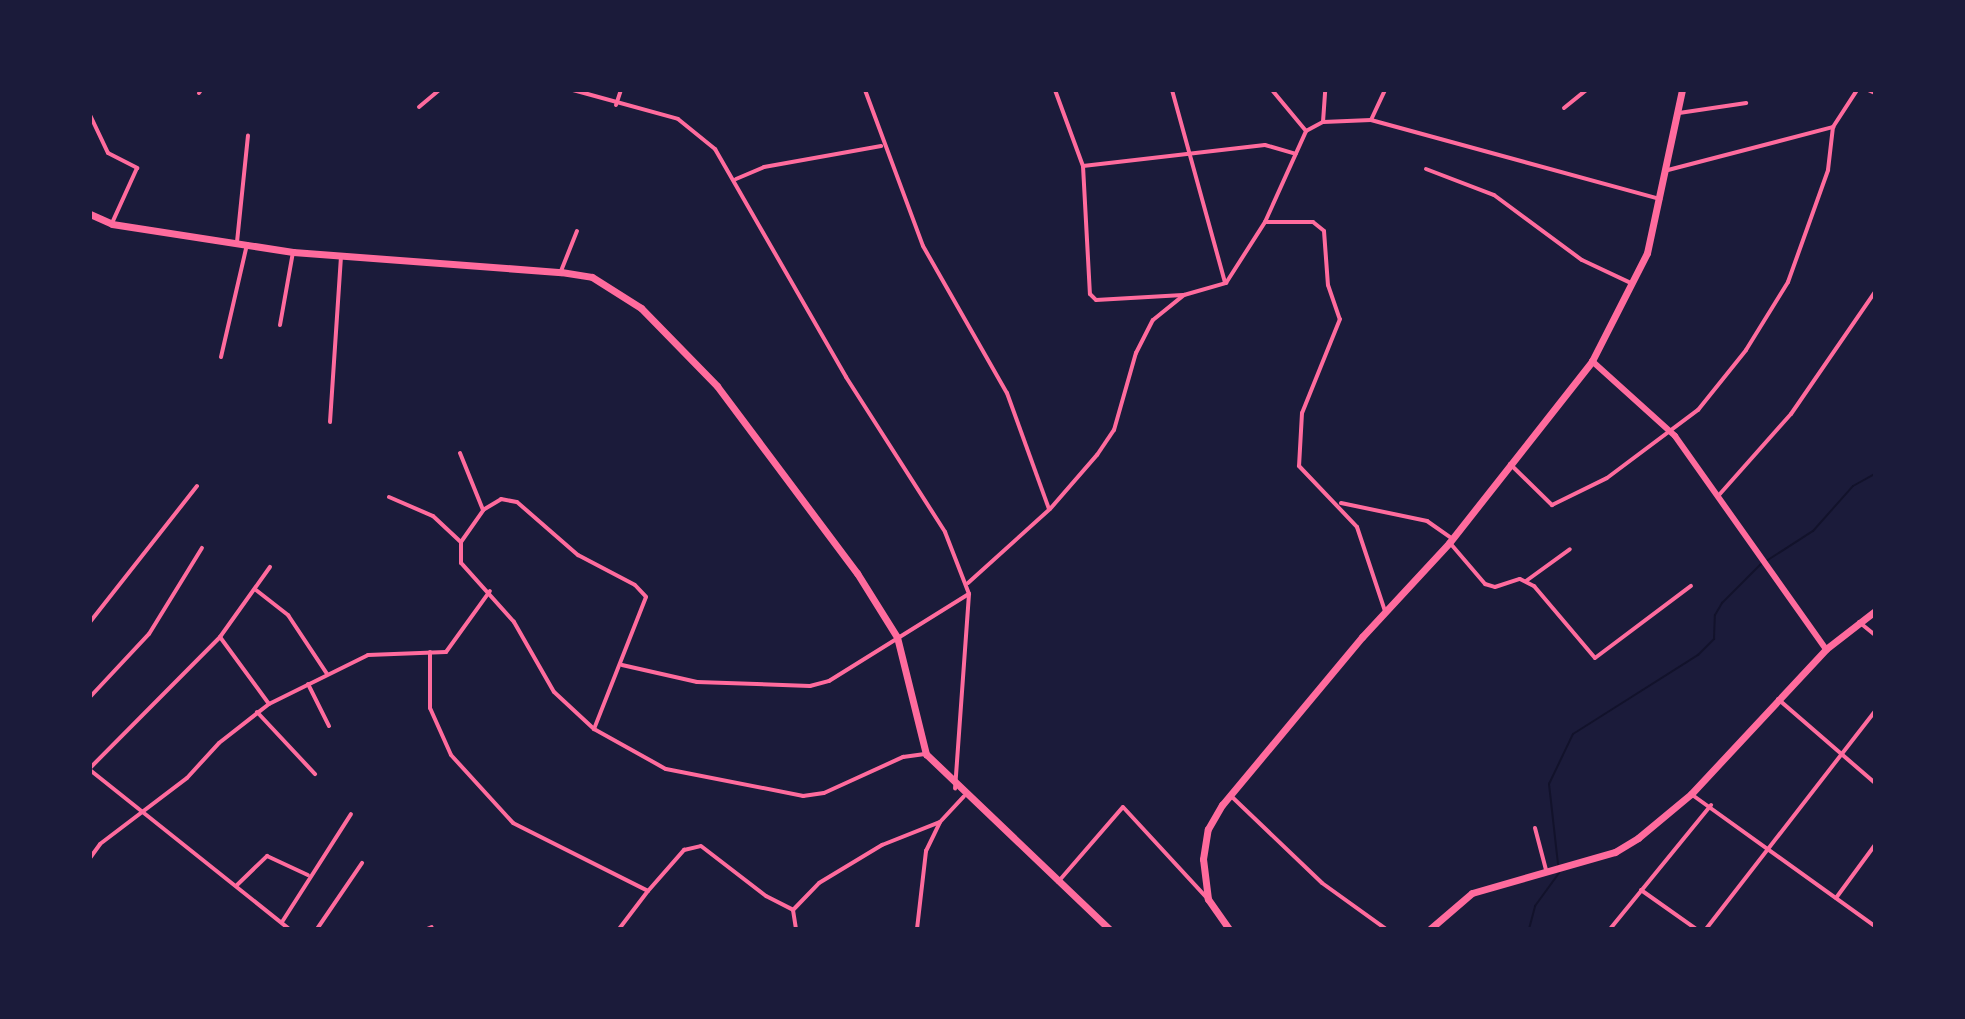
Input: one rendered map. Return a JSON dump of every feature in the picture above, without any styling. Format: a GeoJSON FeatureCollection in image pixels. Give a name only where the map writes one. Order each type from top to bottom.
{"type":"FeatureCollection","features":[{"type":"Feature","properties":{"kind":"main road"},"geometry":{"type":"LineString","coordinates":[[1229,929],[1208,899],[1203,844],[1229,795],[1451,541],[1509,464],[1592,361],[1635,284],[1668,170],[1682,90]]}},
{"type":"Feature","properties":{"kind":"main road"},"geometry":{"type":"LineString","coordinates":[[90,214],[112,224],[293,252],[561,272],[592,277],[641,308],[679,341],[830,531],[897,637],[926,754],[955,788],[1107,928]]}},
{"type":"Feature","properties":{"kind":"main road"},"geometry":{"type":"LineString","coordinates":[[1592,361],[1670,432],[1763,554],[1826,649]]}},
{"type":"Feature","properties":{"kind":"main road"},"geometry":{"type":"LineString","coordinates":[[1430,929],[1472,893],[1628,846],[1691,794],[1826,649],[1875,611]]}},
{"type":"Feature","properties":{"kind":"street"},"geometry":{"type":"LineString","coordinates":[[419,107],[439,90]]}},
{"type":"Feature","properties":{"kind":"street"},"geometry":{"type":"LineString","coordinates":[[573,90],[616,105],[660,113],[697,130],[736,179],[810,316],[945,532],[968,583],[969,594],[955,788]]}},
{"type":"Feature","properties":{"kind":"street"},"geometry":{"type":"LineString","coordinates":[[616,105],[621,90]]}},
{"type":"Feature","properties":{"kind":"street"},"geometry":{"type":"LineString","coordinates":[[865,90],[882,146],[923,246],[1007,393],[1050,509]]}},
{"type":"Feature","properties":{"kind":"street"},"geometry":{"type":"LineString","coordinates":[[1055,90],[1083,166],[1090,294],[1096,300],[1184,294],[1226,283],[1265,222],[1306,131],[1323,122],[1371,120],[1660,199]]}},
{"type":"Feature","properties":{"kind":"street"},"geometry":{"type":"LineString","coordinates":[[1172,90],[1226,283]]}},
{"type":"Feature","properties":{"kind":"street"},"geometry":{"type":"LineString","coordinates":[[1272,90],[1306,131]]}},
{"type":"Feature","properties":{"kind":"street"},"geometry":{"type":"LineString","coordinates":[[1323,122],[1325,90]]}},
{"type":"Feature","properties":{"kind":"street"},"geometry":{"type":"LineString","coordinates":[[1371,120],[1385,90]]}},
{"type":"Feature","properties":{"kind":"street"},"geometry":{"type":"LineString","coordinates":[[1564,108],[1586,90]]}},
{"type":"Feature","properties":{"kind":"street"},"geometry":{"type":"LineString","coordinates":[[1509,464],[1552,506],[1607,478],[1698,410],[1746,350],[1788,282],[1828,170],[1833,127],[1857,90]]}},
{"type":"Feature","properties":{"kind":"street"},"geometry":{"type":"LineString","coordinates":[[1868,90],[1875,93]]}},
{"type":"Feature","properties":{"kind":"street"},"geometry":{"type":"LineString","coordinates":[[1679,112],[1746,103]]}},
{"type":"Feature","properties":{"kind":"street"},"geometry":{"type":"LineString","coordinates":[[90,115],[108,153],[137,168],[112,224]]}},
{"type":"Feature","properties":{"kind":"street"},"geometry":{"type":"LineString","coordinates":[[1668,170],[1833,127]]}},
{"type":"Feature","properties":{"kind":"street"},"geometry":{"type":"LineString","coordinates":[[237,242],[248,136]]}},
{"type":"Feature","properties":{"kind":"street"},"geometry":{"type":"LineString","coordinates":[[1083,166],[1265,145],[1296,154]]}},
{"type":"Feature","properties":{"kind":"street"},"geometry":{"type":"LineString","coordinates":[[736,179],[764,167],[882,146]]}},
{"type":"Feature","properties":{"kind":"street"},"geometry":{"type":"LineString","coordinates":[[1426,169],[1494,195],[1582,260],[1635,284]]}},
{"type":"Feature","properties":{"kind":"street"},"geometry":{"type":"LineString","coordinates":[[1265,222],[1313,222],[1324,231],[1328,285],[1340,319],[1302,414],[1297,452],[1301,471],[1340,503],[1375,568],[1386,615]]}},
{"type":"Feature","properties":{"kind":"street"},"geometry":{"type":"LineString","coordinates":[[561,272],[578,231]]}},
{"type":"Feature","properties":{"kind":"street"},"geometry":{"type":"LineString","coordinates":[[221,357],[247,244]]}},
{"type":"Feature","properties":{"kind":"street"},"geometry":{"type":"LineString","coordinates":[[280,325],[293,252]]}},
{"type":"Feature","properties":{"kind":"street"},"geometry":{"type":"LineString","coordinates":[[330,422],[341,257]]}},
{"type":"Feature","properties":{"kind":"street"},"geometry":{"type":"LineString","coordinates":[[1719,495],[1791,414],[1875,292]]}},
{"type":"Feature","properties":{"kind":"street"},"geometry":{"type":"LineString","coordinates":[[968,583],[1050,509],[1114,429],[1146,331],[1184,294]]}},
{"type":"Feature","properties":{"kind":"street"},"geometry":{"type":"LineString","coordinates":[[460,453],[483,510]]}},
{"type":"Feature","properties":{"kind":"street"},"geometry":{"type":"LineString","coordinates":[[90,622],[197,486]]}},
{"type":"Feature","properties":{"kind":"street"},"geometry":{"type":"LineString","coordinates":[[389,497],[433,516],[460,542]]}},
{"type":"Feature","properties":{"kind":"street"},"geometry":{"type":"LineString","coordinates":[[594,729],[622,665],[644,604],[643,590],[578,555],[517,502],[501,499],[483,510],[460,542],[461,563],[490,591],[514,622],[554,692],[594,729],[666,769],[803,796],[824,793],[903,758],[926,754]]}},
{"type":"Feature","properties":{"kind":"street"},"geometry":{"type":"LineString","coordinates":[[1340,503],[1427,521],[1451,541],[1485,584],[1494,587],[1526,581],[1570,549]]}},
{"type":"Feature","properties":{"kind":"street"},"geometry":{"type":"LineString","coordinates":[[90,697],[149,634],[202,548]]}},
{"type":"Feature","properties":{"kind":"street"},"geometry":{"type":"LineString","coordinates":[[270,567],[256,590],[220,637],[90,769],[138,811],[237,885],[289,929]]}},
{"type":"Feature","properties":{"kind":"street"},"geometry":{"type":"LineString","coordinates":[[1526,581],[1595,658],[1691,586]]}},
{"type":"Feature","properties":{"kind":"street"},"geometry":{"type":"LineString","coordinates":[[256,590],[288,615],[327,674]]}},
{"type":"Feature","properties":{"kind":"street"},"geometry":{"type":"LineString","coordinates":[[90,858],[138,811],[187,778],[268,704],[327,674],[382,652],[448,650],[490,591]]}},
{"type":"Feature","properties":{"kind":"street"},"geometry":{"type":"LineString","coordinates":[[622,665],[736,686],[810,686],[829,681],[969,594]]}},
{"type":"Feature","properties":{"kind":"street"},"geometry":{"type":"LineString","coordinates":[[1858,622],[1875,635]]}},
{"type":"Feature","properties":{"kind":"street"},"geometry":{"type":"LineString","coordinates":[[220,637],[268,704]]}},
{"type":"Feature","properties":{"kind":"street"},"geometry":{"type":"LineString","coordinates":[[430,652],[430,708],[451,755],[488,801],[523,830],[648,891]]}},
{"type":"Feature","properties":{"kind":"street"},"geometry":{"type":"LineString","coordinates":[[308,684],[329,726]]}},
{"type":"Feature","properties":{"kind":"street"},"geometry":{"type":"LineString","coordinates":[[1777,699],[1841,757],[1875,783]]}},
{"type":"Feature","properties":{"kind":"street"},"geometry":{"type":"LineString","coordinates":[[1706,929],[1772,847],[1875,711]]}},
{"type":"Feature","properties":{"kind":"street"},"geometry":{"type":"LineString","coordinates":[[257,712],[315,774]]}},
{"type":"Feature","properties":{"kind":"street"},"geometry":{"type":"LineString","coordinates":[[1691,794],[1772,847],[1875,926]]}},
{"type":"Feature","properties":{"kind":"street"},"geometry":{"type":"LineString","coordinates":[[1229,795],[1330,890],[1386,929]]}},
{"type":"Feature","properties":{"kind":"street"},"geometry":{"type":"LineString","coordinates":[[917,929],[922,867],[940,822],[964,796]]}},
{"type":"Feature","properties":{"kind":"street"},"geometry":{"type":"LineString","coordinates":[[1610,929],[1711,805]]}},
{"type":"Feature","properties":{"kind":"street"},"geometry":{"type":"LineString","coordinates":[[1058,883],[1123,807],[1208,899]]}},
{"type":"Feature","properties":{"kind":"street"},"geometry":{"type":"LineString","coordinates":[[282,922],[308,875],[351,814]]}},
{"type":"Feature","properties":{"kind":"street"},"geometry":{"type":"LineString","coordinates":[[793,910],[838,870],[940,822]]}},
{"type":"Feature","properties":{"kind":"street"},"geometry":{"type":"LineString","coordinates":[[1535,828],[1549,870]]}},
{"type":"Feature","properties":{"kind":"street"},"geometry":{"type":"LineString","coordinates":[[1836,898],[1875,844]]}},
{"type":"Feature","properties":{"kind":"street"},"geometry":{"type":"LineString","coordinates":[[619,929],[684,850],[701,846],[766,896],[793,910]]}},
{"type":"Feature","properties":{"kind":"street"},"geometry":{"type":"LineString","coordinates":[[237,885],[267,856],[308,875]]}},
{"type":"Feature","properties":{"kind":"street"},"geometry":{"type":"LineString","coordinates":[[317,929],[362,863]]}},
{"type":"Feature","properties":{"kind":"street"},"geometry":{"type":"LineString","coordinates":[[1641,890],[1695,929]]}},
{"type":"Feature","properties":{"kind":"street"},"geometry":{"type":"LineString","coordinates":[[793,910],[796,929]]}},
{"type":"Feature","properties":{"kind":"waterway"},"geometry":{"type":"LineString","coordinates":[[1529,929],[1535,906],[1559,873],[1549,784],[1573,734],[1698,655],[1714,639],[1715,615],[1722,603],[1760,565],[1813,531],[1853,486],[1875,474]]}}]}
